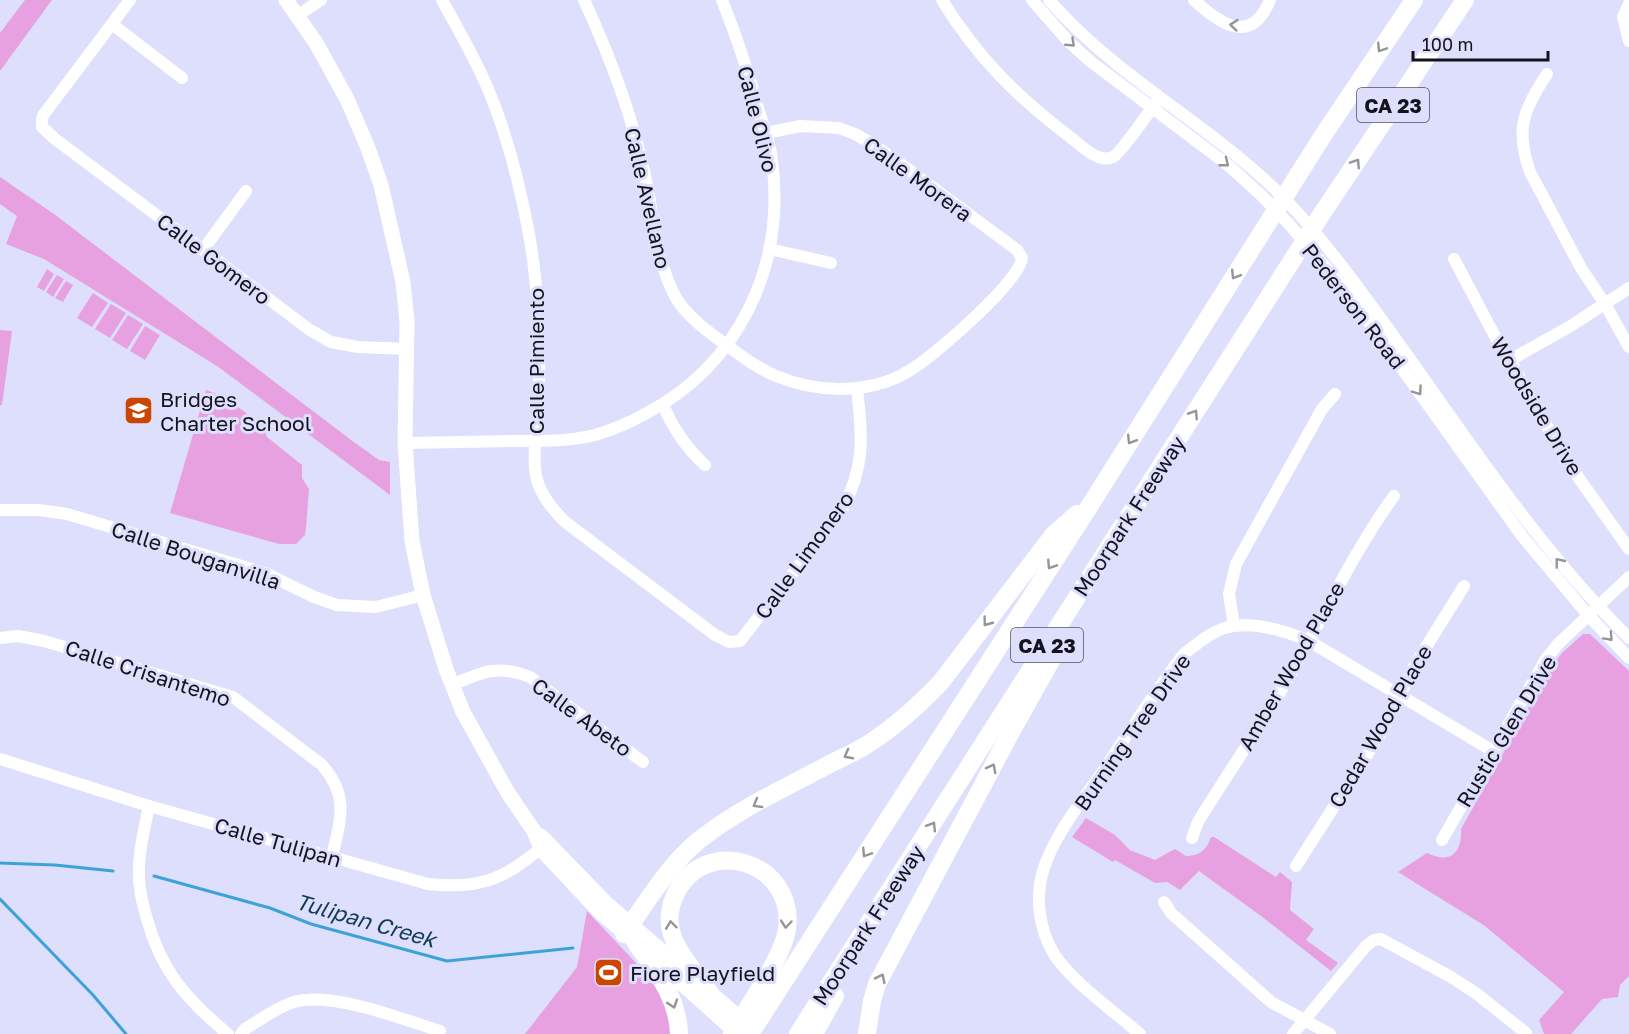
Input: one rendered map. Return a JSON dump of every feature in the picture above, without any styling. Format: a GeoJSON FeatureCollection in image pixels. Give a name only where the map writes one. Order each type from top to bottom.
{"type":"FeatureCollection","features":[{"type":"Feature","properties":{"kind":"highway","name":"Moorpark Freeway"},"geometry":{"type":"LineString","coordinates":[[750,1034],[759,1005],[1094,499],[1266,226],[1414,0]]}},
{"type":"Feature","properties":{"kind":"highway","name":"Moorpark Freeway"},"geometry":{"type":"LineString","coordinates":[[798,1034],[1295,255],[1465,0]]}},
{"type":"Feature","properties":{"kind":"highway"},"geometry":{"type":"LineString","coordinates":[[867,1034],[877,984],[1011,732],[1157,471]]}},
{"type":"Feature","properties":{"kind":"highway"},"geometry":{"type":"LineString","coordinates":[[680,1034],[676,1009],[668,988],[630,933],[674,866],[699,841],[721,825],[868,745],[900,721],[941,682],[1054,534],[1094,499]]}},
{"type":"Feature","properties":{"kind":"highway"},"geometry":{"type":"LineString","coordinates":[[814,1034],[911,858]]}},
{"type":"Feature","properties":{"kind":"highway"},"geometry":{"type":"LineString","coordinates":[[710,993],[673,937],[670,911],[679,888],[694,871],[714,862],[736,861],[753,866],[772,880],[780,891],[787,912],[784,940],[759,1005],[732,1034]]}},
{"type":"Feature","properties":{"kind":"main road"},"geometry":{"type":"LineString","coordinates":[[286,0],[316,43],[347,99],[381,185],[403,282],[408,349],[405,443],[409,514],[423,595],[436,642],[463,712],[508,793],[545,846],[591,888],[630,933],[738,1034]]}},
{"type":"Feature","properties":{"kind":"main road"},"geometry":{"type":"LineString","coordinates":[[630,933],[710,993],[758,1034]]}},
{"type":"Feature","properties":{"kind":"street"},"geometry":{"type":"LineString","coordinates":[[130,0],[112,24],[182,78]]}},
{"type":"Feature","properties":{"kind":"street"},"geometry":{"type":"LineString","coordinates":[[298,15],[321,0]]}},
{"type":"Feature","properties":{"kind":"street","name":"Calle Pimiento"},"geometry":{"type":"LineString","coordinates":[[442,0],[472,55],[494,106],[510,154],[528,228],[539,322],[539,398],[535,460],[542,495],[557,514],[716,635],[734,643]]}},
{"type":"Feature","properties":{"kind":"street","name":"Calle Avellano"},"geometry":{"type":"LineString","coordinates":[[584,0],[606,48],[636,139],[663,269],[677,300],[688,314],[745,359],[774,375],[798,384],[819,388],[857,388],[895,378],[912,370],[936,353],[1007,284],[1017,272],[1022,258]]}},
{"type":"Feature","properties":{"kind":"street","name":"Calle Olivo"},"geometry":{"type":"LineString","coordinates":[[405,443],[536,441],[597,434],[626,424],[663,404],[698,379],[727,345],[754,301],[769,249],[774,209],[772,160],[766,133],[723,0]]}},
{"type":"Feature","properties":{"kind":"street"},"geometry":{"type":"LineString","coordinates":[[942,0],[977,50],[1007,85],[1035,110],[1092,153],[1103,158],[1114,157],[1123,149],[1161,97]]}},
{"type":"Feature","properties":{"kind":"street","name":"Pederson Road"},"geometry":{"type":"LineString","coordinates":[[1032,0],[1069,42],[1228,165],[1261,195],[1329,269],[1383,340],[1522,536],[1593,611],[1629,638]]}},
{"type":"Feature","properties":{"kind":"street","name":"Pederson Road"},"geometry":{"type":"LineString","coordinates":[[1049,0],[1085,38],[1254,171],[1296,210],[1351,277],[1528,524],[1629,658]]}},
{"type":"Feature","properties":{"kind":"street"},"geometry":{"type":"LineString","coordinates":[[1194,0],[1222,23],[1231,27],[1242,27],[1257,21],[1270,0]]}},
{"type":"Feature","properties":{"kind":"street"},"geometry":{"type":"LineString","coordinates":[[1629,4],[1623,17],[1629,41]]}},
{"type":"Feature","properties":{"kind":"street","name":"Calle Gomero"},"geometry":{"type":"LineString","coordinates":[[112,24],[51,105],[42,119],[42,127],[310,330],[331,342],[358,347],[408,349]]}},
{"type":"Feature","properties":{"kind":"street"},"geometry":{"type":"LineString","coordinates":[[1547,74],[1530,98],[1525,111],[1522,132],[1524,155],[1530,171],[1581,268],[1605,304],[1629,347]]}},
{"type":"Feature","properties":{"kind":"street","name":"Calle Morera"},"geometry":{"type":"LineString","coordinates":[[766,133],[800,126],[838,128],[855,134],[871,142],[1017,250],[1022,258]]}},
{"type":"Feature","properties":{"kind":"street"},"geometry":{"type":"LineString","coordinates":[[203,250],[246,191]]}},
{"type":"Feature","properties":{"kind":"street"},"geometry":{"type":"LineString","coordinates":[[769,249],[831,263]]}},
{"type":"Feature","properties":{"kind":"street","name":"Woodside Drive"},"geometry":{"type":"LineString","coordinates":[[1454,259],[1506,357],[1510,360],[1566,460],[1629,549]]}},
{"type":"Feature","properties":{"kind":"street"},"geometry":{"type":"LineString","coordinates":[[1510,360],[1569,327],[1629,288]]}},
{"type":"Feature","properties":{"kind":"street","name":"Calle Limonero"},"geometry":{"type":"LineString","coordinates":[[734,643],[740,641],[751,628],[842,510],[853,490],[860,468],[862,439],[857,388]]}},
{"type":"Feature","properties":{"kind":"street"},"geometry":{"type":"LineString","coordinates":[[1234,626],[1229,594],[1236,564],[1322,409],[1335,394]]}},
{"type":"Feature","properties":{"kind":"street"},"geometry":{"type":"LineString","coordinates":[[663,404],[694,455],[705,465]]}},
{"type":"Feature","properties":{"kind":"street","name":"Amber Wood Place"},"geometry":{"type":"LineString","coordinates":[[1192,838],[1198,822],[1293,671],[1335,590],[1394,496]]}},
{"type":"Feature","properties":{"kind":"street","name":"Calle Bouganvilla"},"geometry":{"type":"LineString","coordinates":[[0,510],[39,510],[67,514],[265,573],[314,597],[337,605],[376,607],[423,595]]}},
{"type":"Feature","properties":{"kind":"street","name":"Rustic Glen Drive"},"geometry":{"type":"LineString","coordinates":[[1442,840],[1546,659],[1629,577]]}},
{"type":"Feature","properties":{"kind":"street","name":"Cedar Wood Place"},"geometry":{"type":"LineString","coordinates":[[1296,866],[1381,734],[1416,663],[1464,586]]}},
{"type":"Feature","properties":{"kind":"street","name":"Burning Tree Drive"},"geometry":{"type":"LineString","coordinates":[[1140,1034],[1065,969],[1054,954],[1040,919],[1039,900],[1042,872],[1052,848],[1075,812],[1184,654],[1201,641],[1234,626],[1273,629],[1309,641],[1493,751]]}},
{"type":"Feature","properties":{"kind":"street","name":"Calle Crisantemo"},"geometry":{"type":"LineString","coordinates":[[0,638],[18,636],[44,640],[232,697],[322,765],[330,774],[341,798],[342,814],[332,857]]}},
{"type":"Feature","properties":{"kind":"street","name":"Calle Abeto"},"geometry":{"type":"LineString","coordinates":[[452,685],[496,669],[517,672],[530,677],[643,762]]}},
{"type":"Feature","properties":{"kind":"street","name":"Calle Tulipan"},"geometry":{"type":"LineString","coordinates":[[0,759],[149,806],[428,884],[454,887],[480,883],[505,875],[545,846]]}},
{"type":"Feature","properties":{"kind":"street"},"geometry":{"type":"LineString","coordinates":[[149,806],[141,853],[139,883],[141,899],[155,947],[177,983],[207,1016],[228,1034]]}},
{"type":"Feature","properties":{"kind":"street"},"geometry":{"type":"LineString","coordinates":[[1164,902],[1171,913],[1271,1002],[1330,1034]]}},
{"type":"Feature","properties":{"kind":"street"},"geometry":{"type":"LineString","coordinates":[[1293,1034],[1366,946],[1374,940],[1381,939],[1477,994],[1526,1033]]}},
{"type":"Feature","properties":{"kind":"street"},"geometry":{"type":"LineString","coordinates":[[241,1034],[245,1029],[284,1005],[316,999],[365,1008],[440,1031]]}},
{"type":"Feature","properties":{"kind":"shaded area"},"geometry":{"type":"Polygon","coordinates":[[[25,0],[52,0],[0,71],[0,33],[25,0]]]}},
{"type":"Feature","properties":{"kind":"shaded area"},"geometry":{"type":"Polygon","coordinates":[[[0,177],[54,214],[351,440],[379,460],[390,462],[390,495],[217,366],[44,259],[6,244],[17,216],[0,204],[0,177]]]}},
{"type":"Feature","properties":{"kind":"shaded area"},"geometry":{"type":"Polygon","coordinates":[[[47,269],[54,274],[44,291],[37,287],[47,269]]]}},
{"type":"Feature","properties":{"kind":"shaded area"},"geometry":{"type":"Polygon","coordinates":[[[57,275],[64,279],[53,297],[46,292],[57,275]]]}},
{"type":"Feature","properties":{"kind":"shaded area"},"geometry":{"type":"Polygon","coordinates":[[[66,281],[73,285],[63,302],[55,298],[66,281]]]}},
{"type":"Feature","properties":{"kind":"shaded area"},"geometry":{"type":"Polygon","coordinates":[[[93,293],[108,303],[92,327],[77,318],[93,293]]]}},
{"type":"Feature","properties":{"kind":"shaded area"},"geometry":{"type":"Polygon","coordinates":[[[111,304],[126,313],[110,338],[95,329],[111,304]]]}},
{"type":"Feature","properties":{"kind":"shaded area"},"geometry":{"type":"Polygon","coordinates":[[[128,315],[143,324],[127,349],[112,340],[128,315]]]}},
{"type":"Feature","properties":{"kind":"shaded area"},"geometry":{"type":"Polygon","coordinates":[[[145,326],[160,335],[145,360],[130,351],[145,326]]]}},
{"type":"Feature","properties":{"kind":"shaded area"},"geometry":{"type":"Polygon","coordinates":[[[0,330],[12,331],[2,405],[0,405],[0,330]]]}},
{"type":"Feature","properties":{"kind":"shaded area"},"geometry":{"type":"Polygon","coordinates":[[[206,390],[224,397],[263,426],[267,437],[302,465],[302,478],[309,489],[305,535],[296,544],[279,544],[170,513],[206,390]]]}},
{"type":"Feature","properties":{"kind":"shaded area"},"geometry":{"type":"Polygon","coordinates":[[[1583,634],[1590,634],[1629,671],[1629,976],[1620,985],[1618,997],[1602,999],[1571,1034],[1544,1034],[1539,1020],[1564,992],[1485,926],[1398,872],[1427,853],[1448,857],[1457,850],[1461,829],[1550,669],[1562,653],[1583,634]]]}},
{"type":"Feature","properties":{"kind":"shaded area"},"geometry":{"type":"Polygon","coordinates":[[[1086,818],[1115,835],[1130,850],[1155,860],[1175,849],[1186,856],[1195,855],[1205,849],[1211,837],[1214,837],[1276,877],[1280,872],[1292,882],[1290,910],[1314,929],[1306,940],[1338,963],[1331,971],[1199,871],[1180,890],[1167,882],[1155,883],[1115,860],[1113,862],[1072,837],[1086,818]]]}},
{"type":"Feature","properties":{"kind":"shaded area","name":"Fiore Playfield"},"geometry":{"type":"Polygon","coordinates":[[[587,911],[652,980],[665,1002],[672,1034],[525,1034],[577,967],[587,911]]]}},
{"type":"Feature","properties":{"kind":"waterway","name":"Tulipan Creek"},"geometry":{"type":"LineString","coordinates":[[0,863],[55,865],[113,871]]}},
{"type":"Feature","properties":{"kind":"waterway","name":"Tulipan Creek"},"geometry":{"type":"LineString","coordinates":[[154,876],[270,908],[311,924],[447,961],[573,948]]}},
{"type":"Feature","properties":{"kind":"waterway"},"geometry":{"type":"LineString","coordinates":[[0,899],[93,995],[126,1034]]}},
{"type":"Feature","properties":{"kind":"place","name":"Bridges Charter School"},"geometry":{"type":"Point","coordinates":[139,411]}},
{"type":"Feature","properties":{"kind":"place","name":"Fiore Playfield"},"geometry":{"type":"Point","coordinates":[609,973]}}]}
